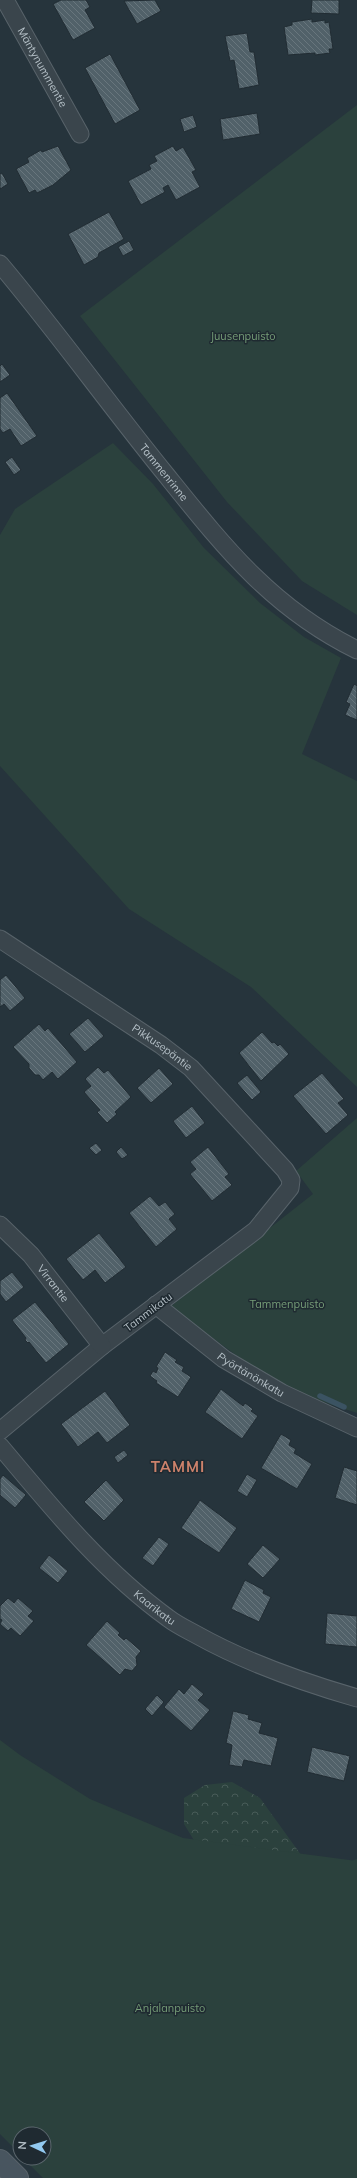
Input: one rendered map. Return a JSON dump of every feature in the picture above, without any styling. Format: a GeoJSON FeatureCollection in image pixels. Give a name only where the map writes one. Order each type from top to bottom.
{"type":"FeatureCollection","features":[{"type":"Feature","properties":{"kind":"street","name":"Mäntynummentie"},"geometry":{"type":"LineString","coordinates":[[5,0],[80,134]]}},
{"type":"Feature","properties":{"kind":"street","name":"Tammenrinne"},"geometry":{"type":"LineString","coordinates":[[0,264],[116,413],[218,539],[284,605],[310,624],[357,650]]}},
{"type":"Feature","properties":{"kind":"street","name":"Pikkusepäntie"},"geometry":{"type":"LineString","coordinates":[[0,939],[160,1045],[191,1068],[285,1170],[291,1180],[290,1188]]}},
{"type":"Feature","properties":{"kind":"street","name":"Tammikatu"},"geometry":{"type":"LineString","coordinates":[[0,1431],[102,1346],[256,1230],[290,1188]]}},
{"type":"Feature","properties":{"kind":"street","name":"Virrantie"},"geometry":{"type":"LineString","coordinates":[[0,1225],[31,1255],[102,1346]]}},
{"type":"Feature","properties":{"kind":"street","name":"Pyörtänönkatu"},"geometry":{"type":"LineString","coordinates":[[156,1305],[224,1359],[282,1393],[357,1428]]}},
{"type":"Feature","properties":{"kind":"street","name":"Kaarikatu"},"geometry":{"type":"LineString","coordinates":[[0,1446],[58,1517],[90,1551],[132,1590],[170,1619],[220,1648],[315,1686],[357,1698]]}},
{"type":"Feature","properties":{"kind":"street"},"geometry":{"type":"LineString","coordinates":[[0,2160],[17,2178]]}},
{"type":"Feature","properties":{"kind":"green space","name":"Juusenpuisto"},"geometry":{"type":"Polygon","coordinates":[[[357,105],[357,615],[302,581],[227,502],[80,316],[357,105]]]}},
{"type":"Feature","properties":{"kind":"green space"},"geometry":{"type":"Polygon","coordinates":[[[113,443],[153,484],[204,548],[260,603],[304,637],[341,658],[302,754],[357,781],[357,1087],[251,987],[129,909],[0,766],[0,535],[15,509],[113,443]]]}},
{"type":"Feature","properties":{"kind":"green space","name":"Tammenpuisto"},"geometry":{"type":"Polygon","coordinates":[[[357,1118],[357,1413],[302,1395],[247,1363],[170,1307],[313,1194],[296,1171],[357,1118]]]}},
{"type":"Feature","properties":{"kind":"green space","name":"Anjalanpuisto"},"geometry":{"type":"Polygon","coordinates":[[[0,1740],[20,1755],[90,1799],[183,1838],[357,1861],[357,2178],[43,2178],[31,2166],[52,2166],[52,2126],[12,2126],[12,2146],[0,2134],[0,1740]]]}},
{"type":"Feature","properties":{"kind":"green space"},"geometry":{"type":"Polygon","coordinates":[[[232,1782],[260,1798],[309,1866],[330,1869],[357,1859],[357,1962],[200,1850],[184,1824],[184,1798],[205,1785],[232,1782]]]}},
{"type":"Feature","properties":{"kind":"building"},"geometry":{"type":"Polygon","coordinates":[[[61,0],[86,0],[90,7],[85,10],[95,28],[73,40],[53,4],[61,0]]]}},
{"type":"Feature","properties":{"kind":"building"},"geometry":{"type":"Polygon","coordinates":[[[155,0],[161,11],[137,24],[124,1],[155,0]]]}},
{"type":"Feature","properties":{"kind":"building"},"geometry":{"type":"Polygon","coordinates":[[[312,0],[339,0],[339,14],[311,13],[312,0]]]}},
{"type":"Feature","properties":{"kind":"building"},"geometry":{"type":"Polygon","coordinates":[[[312,19],[312,22],[325,20],[325,23],[329,22],[333,49],[329,49],[330,53],[315,55],[315,53],[288,55],[284,27],[292,25],[292,22],[312,19]]]}},
{"type":"Feature","properties":{"kind":"building"},"geometry":{"type":"Polygon","coordinates":[[[247,33],[250,52],[254,52],[259,85],[239,89],[234,60],[230,61],[225,36],[247,33]]]}},
{"type":"Feature","properties":{"kind":"building"},"geometry":{"type":"Polygon","coordinates":[[[110,54],[140,110],[115,124],[85,68],[110,54]]]}},
{"type":"Feature","properties":{"kind":"building"},"geometry":{"type":"Polygon","coordinates":[[[257,113],[260,134],[223,140],[220,119],[257,113]]]}},
{"type":"Feature","properties":{"kind":"building"},"geometry":{"type":"Polygon","coordinates":[[[193,115],[197,127],[184,132],[180,119],[193,115]]]}},
{"type":"Feature","properties":{"kind":"building"},"geometry":{"type":"Polygon","coordinates":[[[58,146],[71,170],[53,185],[37,193],[35,190],[29,193],[16,169],[29,162],[27,158],[41,150],[42,152],[58,146]]]}},
{"type":"Feature","properties":{"kind":"building"},"geometry":{"type":"Polygon","coordinates":[[[173,146],[176,151],[183,147],[196,170],[192,172],[200,187],[176,200],[168,185],[163,188],[165,192],[141,205],[128,181],[151,169],[149,165],[157,161],[154,156],[173,146]]]}},
{"type":"Feature","properties":{"kind":"building"},"geometry":{"type":"Polygon","coordinates":[[[2,173],[8,184],[0,189],[0,174],[2,173]]]}},
{"type":"Feature","properties":{"kind":"building"},"geometry":{"type":"Polygon","coordinates":[[[109,212],[124,239],[99,253],[98,257],[84,265],[68,234],[109,212]]]}},
{"type":"Feature","properties":{"kind":"building"},"geometry":{"type":"Polygon","coordinates":[[[129,241],[134,250],[123,256],[118,247],[129,241]]]}},
{"type":"Feature","properties":{"kind":"building"},"geometry":{"type":"Polygon","coordinates":[[[2,364],[10,375],[0,382],[0,366],[2,364]]]}},
{"type":"Feature","properties":{"kind":"building"},"geometry":{"type":"Polygon","coordinates":[[[7,393],[37,436],[21,446],[10,429],[3,433],[0,429],[0,398],[7,393]]]}},
{"type":"Feature","properties":{"kind":"building"},"geometry":{"type":"Polygon","coordinates":[[[12,457],[21,470],[14,475],[5,462],[12,457]]]}},
{"type":"Feature","properties":{"kind":"building"},"geometry":{"type":"Polygon","coordinates":[[[354,684],[357,686],[357,720],[345,715],[350,704],[346,702],[354,684]]]}},
{"type":"Feature","properties":{"kind":"building"},"geometry":{"type":"Polygon","coordinates":[[[6,975],[25,998],[10,1011],[4,1004],[0,1007],[0,980],[6,975]]]}},
{"type":"Feature","properties":{"kind":"building"},"geometry":{"type":"Polygon","coordinates":[[[88,1018],[104,1036],[85,1052],[69,1034],[88,1018]]]}},
{"type":"Feature","properties":{"kind":"building"},"geometry":{"type":"Polygon","coordinates":[[[39,1024],[45,1031],[48,1028],[77,1062],[58,1079],[52,1072],[43,1080],[39,1075],[35,1075],[29,1068],[29,1064],[13,1047],[39,1024]]]}},
{"type":"Feature","properties":{"kind":"building"},"geometry":{"type":"Polygon","coordinates":[[[262,1032],[272,1043],[274,1042],[278,1046],[280,1044],[289,1054],[261,1081],[239,1053],[262,1032]]]}},
{"type":"Feature","properties":{"kind":"building"},"geometry":{"type":"Polygon","coordinates":[[[98,1067],[104,1073],[108,1070],[131,1097],[115,1112],[117,1114],[107,1123],[97,1112],[100,1110],[84,1092],[91,1086],[85,1079],[98,1067]]]}},
{"type":"Feature","properties":{"kind":"building"},"geometry":{"type":"Polygon","coordinates":[[[159,1068],[173,1084],[151,1103],[137,1088],[159,1068]]]}},
{"type":"Feature","properties":{"kind":"building"},"geometry":{"type":"Polygon","coordinates":[[[322,1073],[344,1099],[338,1103],[348,1115],[326,1134],[293,1096],[322,1073]]]}},
{"type":"Feature","properties":{"kind":"building"},"geometry":{"type":"Polygon","coordinates":[[[247,1075],[261,1092],[252,1100],[237,1083],[247,1075]]]}},
{"type":"Feature","properties":{"kind":"building"},"geometry":{"type":"Polygon","coordinates":[[[192,1106],[205,1123],[186,1138],[173,1121],[192,1106]]]}},
{"type":"Feature","properties":{"kind":"building"},"geometry":{"type":"Polygon","coordinates":[[[96,1143],[102,1150],[96,1155],[89,1148],[96,1143]]]}},
{"type":"Feature","properties":{"kind":"building"},"geometry":{"type":"Polygon","coordinates":[[[121,1147],[128,1155],[122,1159],[116,1152],[121,1147]]]}},
{"type":"Feature","properties":{"kind":"building"},"geometry":{"type":"Polygon","coordinates":[[[208,1147],[229,1174],[225,1177],[232,1185],[212,1201],[190,1174],[196,1169],[190,1162],[208,1147]]]}},
{"type":"Feature","properties":{"kind":"building"},"geometry":{"type":"Polygon","coordinates":[[[150,1196],[159,1206],[165,1202],[175,1214],[169,1219],[177,1229],[156,1247],[129,1213],[150,1196]]]}},
{"type":"Feature","properties":{"kind":"building"},"geometry":{"type":"Polygon","coordinates":[[[99,1233],[126,1267],[105,1283],[95,1270],[83,1280],[66,1259],[99,1233]]]}},
{"type":"Feature","properties":{"kind":"building"},"geometry":{"type":"Polygon","coordinates":[[[12,1272],[24,1287],[6,1302],[0,1294],[0,1281],[12,1272]]]}},
{"type":"Feature","properties":{"kind":"building"},"geometry":{"type":"Polygon","coordinates":[[[35,1302],[69,1344],[46,1363],[29,1342],[28,1343],[25,1340],[26,1338],[12,1320],[35,1302]]]}},
{"type":"Feature","properties":{"kind":"building"},"geometry":{"type":"Polygon","coordinates":[[[165,1352],[177,1360],[175,1362],[184,1367],[182,1371],[191,1377],[178,1397],[156,1383],[157,1381],[150,1376],[153,1371],[156,1373],[158,1368],[156,1367],[165,1352]]]}},
{"type":"Feature","properties":{"kind":"building"},"geometry":{"type":"Polygon","coordinates":[[[221,1389],[243,1406],[245,1403],[253,1409],[251,1411],[258,1416],[242,1439],[205,1412],[221,1389]]]}},
{"type":"Feature","properties":{"kind":"building"},"geometry":{"type":"Polygon","coordinates":[[[105,1391],[130,1425],[107,1443],[98,1432],[78,1447],[61,1424],[105,1391]]]}},
{"type":"Feature","properties":{"kind":"building"},"geometry":{"type":"Polygon","coordinates":[[[281,1434],[291,1440],[289,1445],[296,1449],[294,1453],[312,1464],[297,1489],[261,1468],[281,1434]]]}},
{"type":"Feature","properties":{"kind":"building"},"geometry":{"type":"Polygon","coordinates":[[[124,1450],[128,1455],[118,1463],[114,1457],[124,1450]]]}},
{"type":"Feature","properties":{"kind":"building"},"geometry":{"type":"Polygon","coordinates":[[[344,1467],[357,1471],[357,1505],[335,1498],[344,1467]]]}},
{"type":"Feature","properties":{"kind":"building"},"geometry":{"type":"Polygon","coordinates":[[[247,1474],[257,1480],[247,1497],[237,1491],[247,1474]]]}},
{"type":"Feature","properties":{"kind":"building"},"geometry":{"type":"Polygon","coordinates":[[[3,1475],[26,1495],[15,1508],[0,1495],[0,1479],[3,1475]]]}},
{"type":"Feature","properties":{"kind":"building"},"geometry":{"type":"Polygon","coordinates":[[[106,1480],[124,1500],[104,1521],[84,1502],[106,1480]]]}},
{"type":"Feature","properties":{"kind":"building"},"geometry":{"type":"Polygon","coordinates":[[[200,1500],[237,1528],[219,1553],[181,1528],[200,1500]]]}},
{"type":"Feature","properties":{"kind":"building"},"geometry":{"type":"Polygon","coordinates":[[[159,1537],[169,1544],[153,1566],[142,1558],[159,1537]]]}},
{"type":"Feature","properties":{"kind":"building"},"geometry":{"type":"Polygon","coordinates":[[[263,1545],[280,1559],[263,1578],[247,1564],[263,1545]]]}},
{"type":"Feature","properties":{"kind":"building"},"geometry":{"type":"Polygon","coordinates":[[[49,1555],[68,1571],[58,1583],[39,1568],[49,1555]]]}},
{"type":"Feature","properties":{"kind":"building"},"geometry":{"type":"Polygon","coordinates":[[[245,1580],[264,1590],[263,1593],[271,1597],[259,1622],[231,1609],[245,1580]]]}},
{"type":"Feature","properties":{"kind":"building"},"geometry":{"type":"Polygon","coordinates":[[[8,1598],[14,1603],[18,1598],[33,1611],[28,1616],[34,1621],[20,1636],[11,1628],[8,1631],[0,1624],[2,1620],[0,1619],[0,1606],[8,1598]]]}},
{"type":"Feature","properties":{"kind":"building"},"geometry":{"type":"Polygon","coordinates":[[[327,1613],[357,1616],[357,1647],[325,1644],[327,1613]]]}},
{"type":"Feature","properties":{"kind":"building"},"geometry":{"type":"Polygon","coordinates":[[[107,1621],[120,1633],[118,1635],[124,1640],[126,1638],[141,1651],[136,1657],[137,1665],[132,1671],[125,1669],[120,1675],[86,1645],[107,1621]]]}},
{"type":"Feature","properties":{"kind":"building"},"geometry":{"type":"Polygon","coordinates":[[[192,1684],[204,1694],[198,1700],[210,1710],[191,1731],[164,1707],[179,1689],[184,1694],[192,1684]]]}},
{"type":"Feature","properties":{"kind":"building"},"geometry":{"type":"Polygon","coordinates":[[[157,1695],[164,1702],[152,1716],[145,1709],[157,1695]]]}},
{"type":"Feature","properties":{"kind":"building"},"geometry":{"type":"Polygon","coordinates":[[[233,1711],[249,1715],[248,1719],[262,1723],[259,1733],[278,1738],[271,1766],[244,1760],[242,1767],[229,1765],[232,1745],[226,1743],[233,1711]]]}},
{"type":"Feature","properties":{"kind":"building"},"geometry":{"type":"Polygon","coordinates":[[[312,1747],[350,1756],[344,1781],[307,1772],[312,1747]]]}},
{"type":"Feature","properties":{"kind":"waterway"},"geometry":{"type":"LineString","coordinates":[[320,1396],[344,1407]]}},
{"type":"Feature","properties":{"kind":"district","name":"TAMMI"},"geometry":{"type":"Point","coordinates":[178,1467]}}]}
